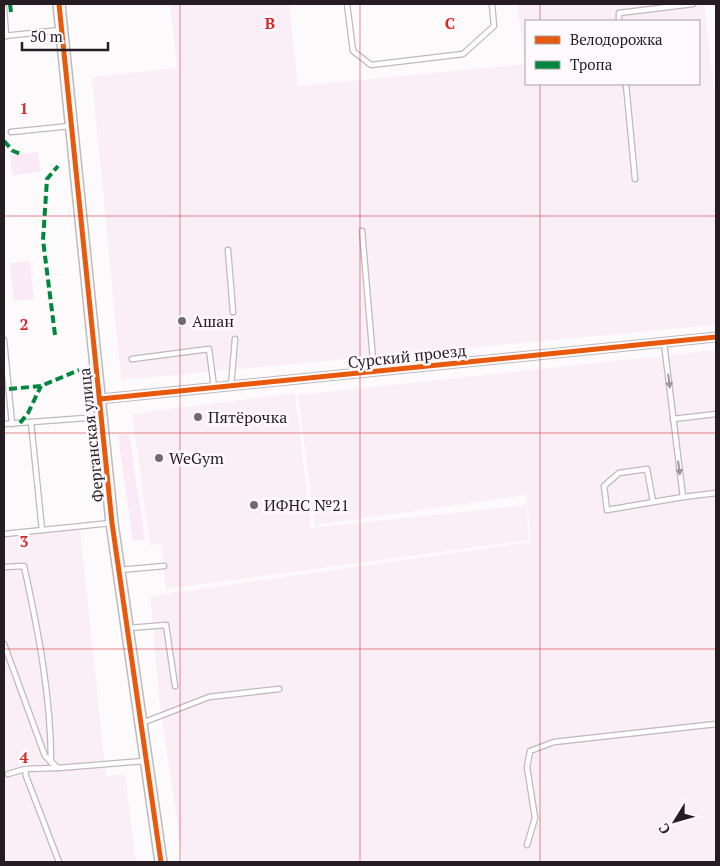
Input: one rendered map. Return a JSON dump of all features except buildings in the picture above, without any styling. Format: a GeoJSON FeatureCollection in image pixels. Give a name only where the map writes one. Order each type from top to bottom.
{"type":"FeatureCollection","features":[{"type":"Feature","properties":{"kind":"street","name":"Ферганская улица"},"geometry":{"type":"LineString","coordinates":[[59,4],[112,523],[161,862]]}},
{"type":"Feature","properties":{"kind":"street","name":"Сурский проезд"},"geometry":{"type":"LineString","coordinates":[[100,399],[664,343],[716,336]]}},
{"type":"Feature","properties":{"kind":"lane"},"geometry":{"type":"LineString","coordinates":[[347,4],[353,51],[370,65],[463,54],[494,26],[492,4]]}},
{"type":"Feature","properties":{"kind":"lane"},"geometry":{"type":"LineString","coordinates":[[619,20],[619,13],[693,4]]}},
{"type":"Feature","properties":{"kind":"lane"},"geometry":{"type":"LineString","coordinates":[[4,8],[5,36],[62,30]]}},
{"type":"Feature","properties":{"kind":"lane"},"geometry":{"type":"LineString","coordinates":[[626,85],[635,179]]}},
{"type":"Feature","properties":{"kind":"lane"},"geometry":{"type":"LineString","coordinates":[[11,132],[72,126]]}},
{"type":"Feature","properties":{"kind":"lane"},"geometry":{"type":"LineString","coordinates":[[362,231],[374,371]]}},
{"type":"Feature","properties":{"kind":"lane"},"geometry":{"type":"LineString","coordinates":[[228,250],[233,312]]}},
{"type":"Feature","properties":{"kind":"lane"},"geometry":{"type":"LineString","coordinates":[[231,386],[235,339]]}},
{"type":"Feature","properties":{"kind":"lane"},"geometry":{"type":"LineString","coordinates":[[4,340],[12,424]]}},
{"type":"Feature","properties":{"kind":"lane"},"geometry":{"type":"LineString","coordinates":[[664,343],[683,497]]}},
{"type":"Feature","properties":{"kind":"lane"},"geometry":{"type":"LineString","coordinates":[[132,359],[209,350],[214,387]]}},
{"type":"Feature","properties":{"kind":"lane"},"geometry":{"type":"LineString","coordinates":[[673,419],[716,414]]}},
{"type":"Feature","properties":{"kind":"lane"},"geometry":{"type":"LineString","coordinates":[[4,424],[101,417]]}},
{"type":"Feature","properties":{"kind":"lane"},"geometry":{"type":"LineString","coordinates":[[31,422],[42,530]]}},
{"type":"Feature","properties":{"kind":"lane"},"geometry":{"type":"LineString","coordinates":[[652,502],[647,468],[619,473],[604,486],[608,510],[716,493]]}},
{"type":"Feature","properties":{"kind":"lane"},"geometry":{"type":"LineString","coordinates":[[4,534],[112,523]]}},
{"type":"Feature","properties":{"kind":"lane"},"geometry":{"type":"LineString","coordinates":[[4,567],[24,566],[39,634],[51,735],[51,763]]}},
{"type":"Feature","properties":{"kind":"lane"},"geometry":{"type":"LineString","coordinates":[[119,570],[164,566]]}},
{"type":"Feature","properties":{"kind":"lane"},"geometry":{"type":"LineString","coordinates":[[128,628],[166,624],[175,686]]}},
{"type":"Feature","properties":{"kind":"lane"},"geometry":{"type":"LineString","coordinates":[[4,644],[45,756],[58,768]]}},
{"type":"Feature","properties":{"kind":"lane"},"geometry":{"type":"LineString","coordinates":[[141,724],[209,697],[279,689]]}},
{"type":"Feature","properties":{"kind":"lane"},"geometry":{"type":"LineString","coordinates":[[527,845],[535,818],[526,767],[530,751],[554,742],[716,724]]}},
{"type":"Feature","properties":{"kind":"lane"},"geometry":{"type":"LineString","coordinates":[[8,774],[25,769],[146,761]]}},
{"type":"Feature","properties":{"kind":"lane"},"geometry":{"type":"LineString","coordinates":[[25,769],[59,862]]}},
{"type":"Feature","properties":{"kind":"shaded area"},"geometry":{"type":"Polygon","coordinates":[[[170,4],[289,4],[298,86],[525,64],[517,4],[704,4],[716,104],[716,325],[121,380],[92,77],[177,68],[170,4]]]}},
{"type":"Feature","properties":{"kind":"shaded area"},"geometry":{"type":"Polygon","coordinates":[[[38,152],[40,172],[12,175],[10,155],[38,152]]]}},
{"type":"Feature","properties":{"kind":"shaded area"},"geometry":{"type":"Polygon","coordinates":[[[30,261],[34,299],[14,301],[10,263],[30,261]]]}},
{"type":"Feature","properties":{"kind":"shaded area"},"geometry":{"type":"Polygon","coordinates":[[[716,350],[716,862],[183,862],[159,697],[150,596],[531,542],[526,495],[315,525],[298,395],[716,350]]]}},
{"type":"Feature","properties":{"kind":"shaded area"},"geometry":{"type":"Polygon","coordinates":[[[295,393],[311,528],[526,505],[529,540],[166,589],[161,544],[150,545],[132,414],[295,393]]]}},
{"type":"Feature","properties":{"kind":"shaded area"},"geometry":{"type":"Polygon","coordinates":[[[129,434],[145,539],[133,541],[118,435],[129,434]]]}},
{"type":"Feature","properties":{"kind":"shaded area"},"geometry":{"type":"Polygon","coordinates":[[[80,528],[106,776],[125,774],[136,862],[4,862],[4,536],[80,528]]]}},
{"type":"Feature","properties":{"kind":"marked path"},"geometry":{"type":"LineString","coordinates":[[10,4],[11,12]]}},
{"type":"Feature","properties":{"kind":"marked path"},"geometry":{"type":"LineString","coordinates":[[4,141],[13,151],[21,154]]}},
{"type":"Feature","properties":{"kind":"marked path"},"geometry":{"type":"LineString","coordinates":[[55,335],[43,240],[47,179],[58,166]]}},
{"type":"Feature","properties":{"kind":"marked path"},"geometry":{"type":"LineString","coordinates":[[9,389],[41,386],[79,370]]}},
{"type":"Feature","properties":{"kind":"marked path"},"geometry":{"type":"LineString","coordinates":[[20,423],[28,413],[41,386]]}},
{"type":"Feature","properties":{"kind":"cycle path"},"geometry":{"type":"LineString","coordinates":[[59,4],[112,523],[161,862]]}},
{"type":"Feature","properties":{"kind":"cycle path"},"geometry":{"type":"LineString","coordinates":[[100,399],[716,337]]}},
{"type":"Feature","properties":{"kind":"place","name":"Ашан"},"geometry":{"type":"Point","coordinates":[182,321]}},
{"type":"Feature","properties":{"kind":"place","name":"Пятёрочка"},"geometry":{"type":"Point","coordinates":[198,417]}},
{"type":"Feature","properties":{"kind":"place","name":"WeGym"},"geometry":{"type":"Point","coordinates":[159,458]}},
{"type":"Feature","properties":{"kind":"place","name":"ИФНС №21"},"geometry":{"type":"Point","coordinates":[254,505]}}]}
